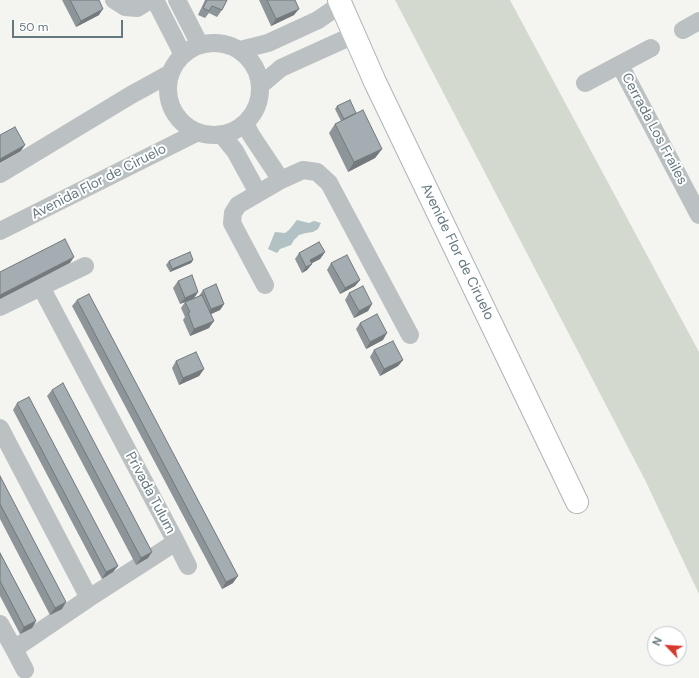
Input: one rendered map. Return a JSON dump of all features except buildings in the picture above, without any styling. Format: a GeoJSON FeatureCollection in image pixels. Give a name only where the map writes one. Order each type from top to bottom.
{"type":"FeatureCollection","features":[{"type":"Feature","properties":{"kind":"main road","name":"Avenide Flor de Ciruelo"},"geometry":{"type":"LineString","coordinates":[[340,2],[375,82],[577,502]]}},
{"type":"Feature","properties":{"kind":"street"},"geometry":{"type":"LineString","coordinates":[[114,0],[125,7],[137,8],[150,0]]}},
{"type":"Feature","properties":{"kind":"street"},"geometry":{"type":"LineString","coordinates":[[155,0],[182,55]]}},
{"type":"Feature","properties":{"kind":"street"},"geometry":{"type":"LineString","coordinates":[[177,0],[200,45]]}},
{"type":"Feature","properties":{"kind":"street"},"geometry":{"type":"LineString","coordinates":[[240,50],[268,43],[318,20],[340,2]]}},
{"type":"Feature","properties":{"kind":"street"},"geometry":{"type":"LineString","coordinates":[[260,85],[281,68],[354,35]]}},
{"type":"Feature","properties":{"kind":"street"},"geometry":{"type":"LineString","coordinates":[[214,42],[228,44],[240,50],[250,59],[257,71],[260,85],[260,99],[254,112],[245,123],[235,130],[222,135],[210,135],[198,132],[186,125],[176,115],[170,101],[168,87],[171,73],[176,63],[182,55],[200,45],[214,42]]}},
{"type":"Feature","properties":{"kind":"street","name":"Cerrada Los Frailes"},"geometry":{"type":"LineString","coordinates":[[585,83],[651,48]]}},
{"type":"Feature","properties":{"kind":"street","name":"Cerrada Los Frailes"},"geometry":{"type":"LineString","coordinates":[[620,65],[699,215]]}},
{"type":"Feature","properties":{"kind":"street"},"geometry":{"type":"LineString","coordinates":[[0,174],[131,95],[171,73]]}},
{"type":"Feature","properties":{"kind":"street"},"geometry":{"type":"LineString","coordinates":[[245,123],[251,135],[281,180]]}},
{"type":"Feature","properties":{"kind":"street","name":"Avenida Flor de Ciruelo"},"geometry":{"type":"LineString","coordinates":[[0,231],[198,132]]}},
{"type":"Feature","properties":{"kind":"street"},"geometry":{"type":"LineString","coordinates":[[222,135],[235,151],[258,193]]}},
{"type":"Feature","properties":{"kind":"street"},"geometry":{"type":"LineString","coordinates":[[265,285],[232,223],[233,213],[238,205],[281,180],[303,170],[317,172],[329,183],[410,335]]}},
{"type":"Feature","properties":{"kind":"street"},"geometry":{"type":"LineString","coordinates":[[0,307],[84,266]]}},
{"type":"Feature","properties":{"kind":"street","name":"Privada Tulum"},"geometry":{"type":"LineString","coordinates":[[14,650],[89,598],[176,542],[41,287]]}},
{"type":"Feature","properties":{"kind":"street"},"geometry":{"type":"LineString","coordinates":[[0,428],[89,598]]}},
{"type":"Feature","properties":{"kind":"street"},"geometry":{"type":"LineString","coordinates":[[176,542],[188,566]]}},
{"type":"Feature","properties":{"kind":"street"},"geometry":{"type":"LineString","coordinates":[[0,624],[25,670]]}},
{"type":"Feature","properties":{"kind":"shaded area"},"geometry":{"type":"Polygon","coordinates":[[[395,0],[510,0],[699,352],[699,594],[645,480],[395,0]]]}},
{"type":"Feature","properties":{"kind":"shaded area"},"geometry":{"type":"Polygon","coordinates":[[[297,220],[309,223],[314,221],[321,223],[318,229],[313,232],[299,235],[291,245],[280,249],[277,253],[268,249],[275,232],[285,233],[297,220]]]}}]}
